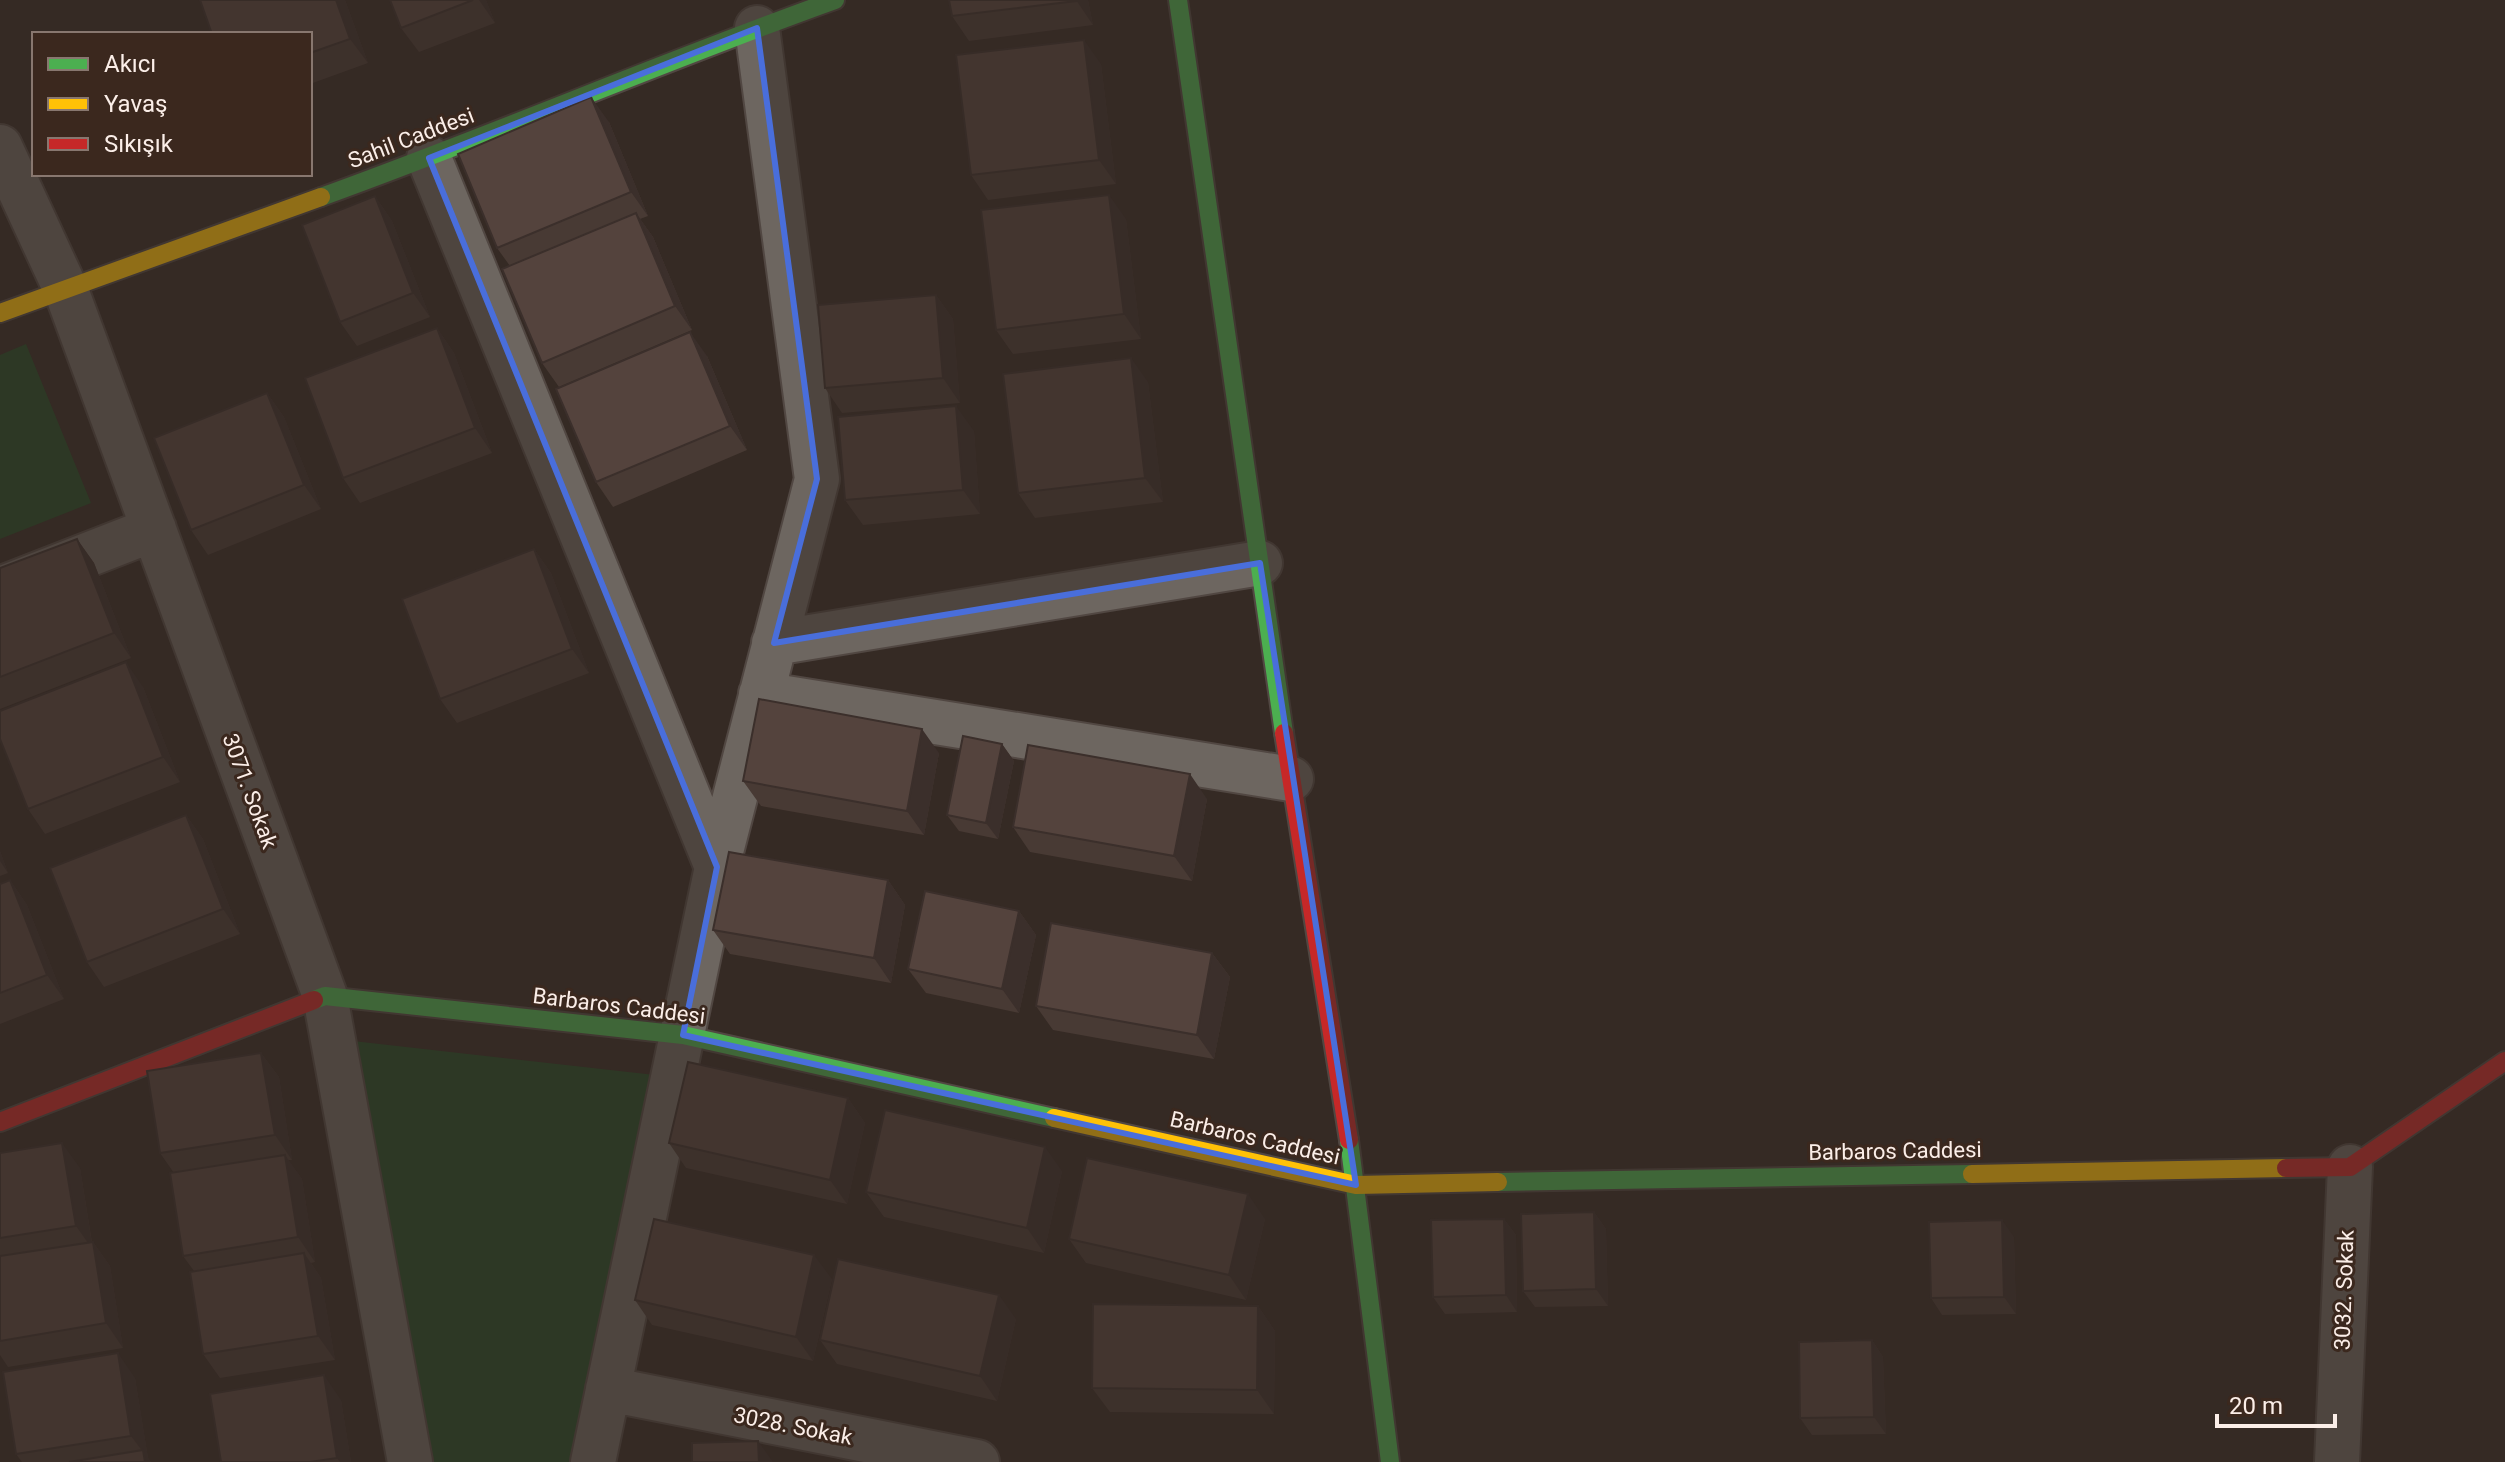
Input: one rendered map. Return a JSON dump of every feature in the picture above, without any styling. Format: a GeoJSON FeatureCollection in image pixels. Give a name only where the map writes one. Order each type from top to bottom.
{"type":"FeatureCollection","features":[{"type":"Feature","properties":{"kind":"street","name":"Sahil Caddesi"},"geometry":{"type":"LineString","coordinates":[[0,313],[429,158],[835,0]]}},
{"type":"Feature","properties":{"kind":"street"},"geometry":{"type":"LineString","coordinates":[[1178,0],[1291,779],[1356,1185],[1390,1462]]}},
{"type":"Feature","properties":{"kind":"street"},"geometry":{"type":"LineString","coordinates":[[593,1462],[717,867],[817,479],[757,28]]}},
{"type":"Feature","properties":{"kind":"street","name":"3071. Sokak"},"geometry":{"type":"LineString","coordinates":[[0,147],[66,290],[325,996],[410,1462]]}},
{"type":"Feature","properties":{"kind":"street"},"geometry":{"type":"LineString","coordinates":[[429,158],[717,867]]}},
{"type":"Feature","properties":{"kind":"street"},"geometry":{"type":"LineString","coordinates":[[0,589],[154,529]]}},
{"type":"Feature","properties":{"kind":"street"},"geometry":{"type":"LineString","coordinates":[[774,643],[1260,563]]}},
{"type":"Feature","properties":{"kind":"street"},"geometry":{"type":"LineString","coordinates":[[761,694],[1291,779]]}},
{"type":"Feature","properties":{"kind":"street","name":"Barbaros Caddesi"},"geometry":{"type":"LineString","coordinates":[[0,1122],[325,996],[683,1035],[1356,1185],[2350,1167]]}},
{"type":"Feature","properties":{"kind":"street"},"geometry":{"type":"LineString","coordinates":[[2350,1167],[2505,1061]]}},
{"type":"Feature","properties":{"kind":"street","name":"3032. Sokak"},"geometry":{"type":"LineString","coordinates":[[2337,1462],[2350,1167]]}},
{"type":"Feature","properties":{"kind":"street","name":"3028. Sokak"},"geometry":{"type":"LineString","coordinates":[[608,1389],[977,1462]]}},
{"type":"Feature","properties":{"kind":"highlighted area"},"geometry":{"type":"Polygon","coordinates":[[[757,28],[817,479],[774,643],[1260,563],[1356,1185],[683,1035],[717,867],[429,158],[757,28]]]}},
{"type":"Feature","properties":{"kind":"green space"},"geometry":{"type":"Polygon","coordinates":[[[26,344],[91,503],[0,539],[0,355],[26,344]]]}},
{"type":"Feature","properties":{"kind":"green space"},"geometry":{"type":"Polygon","coordinates":[[[353,1041],[655,1075],[582,1462],[434,1462],[353,1041]]]}},
{"type":"Feature","properties":{"kind":"building"},"geometry":{"type":"Polygon","coordinates":[[[200,0],[336,0],[350,39],[312,52],[312,32],[211,32],[200,0]]]}},
{"type":"Feature","properties":{"kind":"building"},"geometry":{"type":"Polygon","coordinates":[[[390,0],[473,0],[401,28],[390,0]]]}},
{"type":"Feature","properties":{"kind":"building"},"geometry":{"type":"Polygon","coordinates":[[[949,0],[1076,0],[1076,1],[952,16],[949,0]]]}},
{"type":"Feature","properties":{"kind":"building"},"geometry":{"type":"Polygon","coordinates":[[[1084,40],[1099,160],[971,175],[956,55],[1084,40]]]}},
{"type":"Feature","properties":{"kind":"building"},"geometry":{"type":"Polygon","coordinates":[[[591,97],[631,192],[497,248],[458,154],[591,97]]]}},
{"type":"Feature","properties":{"kind":"building"},"geometry":{"type":"Polygon","coordinates":[[[1109,195],[1124,314],[996,330],[981,210],[1109,195]]]}},
{"type":"Feature","properties":{"kind":"building"},"geometry":{"type":"Polygon","coordinates":[[[375,196],[413,293],[340,322],[302,225],[375,196]]]}},
{"type":"Feature","properties":{"kind":"building"},"geometry":{"type":"Polygon","coordinates":[[[636,213],[675,306],[542,363],[502,269],[636,213]]]}},
{"type":"Feature","properties":{"kind":"building"},"geometry":{"type":"Polygon","coordinates":[[[936,295],[943,378],[825,388],[818,305],[936,295]]]}},
{"type":"Feature","properties":{"kind":"building"},"geometry":{"type":"Polygon","coordinates":[[[437,328],[475,428],[343,478],[305,378],[437,328]]]}},
{"type":"Feature","properties":{"kind":"building"},"geometry":{"type":"Polygon","coordinates":[[[690,332],[730,426],[596,482],[556,389],[690,332]]]}},
{"type":"Feature","properties":{"kind":"building"},"geometry":{"type":"Polygon","coordinates":[[[1131,358],[1145,478],[1018,493],[1003,374],[1131,358]]]}},
{"type":"Feature","properties":{"kind":"building"},"geometry":{"type":"Polygon","coordinates":[[[267,393],[304,485],[191,530],[154,438],[267,393]]]}},
{"type":"Feature","properties":{"kind":"building"},"geometry":{"type":"Polygon","coordinates":[[[956,406],[963,490],[845,500],[838,417],[956,406]]]}},
{"type":"Feature","properties":{"kind":"building"},"geometry":{"type":"Polygon","coordinates":[[[77,539],[114,633],[0,677],[0,568],[77,539]]]}},
{"type":"Feature","properties":{"kind":"building"},"geometry":{"type":"Polygon","coordinates":[[[534,549],[572,649],[440,699],[402,599],[534,549]]]}},
{"type":"Feature","properties":{"kind":"building"},"geometry":{"type":"Polygon","coordinates":[[[126,662],[163,757],[28,809],[0,739],[0,711],[126,662]]]}},
{"type":"Feature","properties":{"kind":"building"},"geometry":{"type":"Polygon","coordinates":[[[759,699],[922,729],[907,811],[743,781],[759,699]]]}},
{"type":"Feature","properties":{"kind":"building"},"geometry":{"type":"Polygon","coordinates":[[[963,736],[1002,744],[986,823],[947,815],[963,736]]]}},
{"type":"Feature","properties":{"kind":"building"},"geometry":{"type":"Polygon","coordinates":[[[1028,745],[1190,774],[1174,856],[1013,827],[1028,745]]]}},
{"type":"Feature","properties":{"kind":"building"},"geometry":{"type":"Polygon","coordinates":[[[186,815],[223,909],[87,962],[50,868],[186,815]]]}},
{"type":"Feature","properties":{"kind":"building"},"geometry":{"type":"Polygon","coordinates":[[[729,852],[888,880],[874,958],[713,930],[729,852]]]}},
{"type":"Feature","properties":{"kind":"building"},"geometry":{"type":"Polygon","coordinates":[[[10,880],[47,975],[0,993],[0,884],[10,880]]]}},
{"type":"Feature","properties":{"kind":"building"},"geometry":{"type":"Polygon","coordinates":[[[925,891],[1019,911],[1002,989],[908,969],[925,891]]]}},
{"type":"Feature","properties":{"kind":"building"},"geometry":{"type":"Polygon","coordinates":[[[1051,923],[1212,953],[1197,1035],[1036,1006],[1051,923]]]}},
{"type":"Feature","properties":{"kind":"building"},"geometry":{"type":"Polygon","coordinates":[[[261,1053],[275,1135],[160,1153],[147,1071],[261,1053]]]}},
{"type":"Feature","properties":{"kind":"building"},"geometry":{"type":"Polygon","coordinates":[[[688,1062],[848,1098],[830,1180],[669,1143],[688,1062]]]}},
{"type":"Feature","properties":{"kind":"building"},"geometry":{"type":"Polygon","coordinates":[[[885,1110],[1045,1147],[1027,1228],[866,1192],[885,1110]]]}},
{"type":"Feature","properties":{"kind":"building"},"geometry":{"type":"Polygon","coordinates":[[[62,1143],[76,1226],[0,1238],[0,1153],[62,1143]]]}},
{"type":"Feature","properties":{"kind":"building"},"geometry":{"type":"Polygon","coordinates":[[[285,1155],[298,1237],[183,1256],[170,1173],[285,1155]]]}},
{"type":"Feature","properties":{"kind":"building"},"geometry":{"type":"Polygon","coordinates":[[[1087,1158],[1248,1194],[1229,1275],[1069,1239],[1087,1158]]]}},
{"type":"Feature","properties":{"kind":"building"},"geometry":{"type":"Polygon","coordinates":[[[1594,1212],[1596,1289],[1523,1291],[1521,1214],[1594,1212]]]}},
{"type":"Feature","properties":{"kind":"building"},"geometry":{"type":"Polygon","coordinates":[[[654,1219],[814,1255],[796,1337],[635,1300],[654,1219]]]}},
{"type":"Feature","properties":{"kind":"building"},"geometry":{"type":"Polygon","coordinates":[[[1504,1219],[1506,1295],[1433,1297],[1431,1220],[1504,1219]]]}},
{"type":"Feature","properties":{"kind":"building"},"geometry":{"type":"Polygon","coordinates":[[[2002,1220],[2004,1297],[1931,1298],[1929,1222],[2002,1220]]]}},
{"type":"Feature","properties":{"kind":"building"},"geometry":{"type":"Polygon","coordinates":[[[93,1242],[106,1323],[0,1341],[0,1256],[93,1242]]]}},
{"type":"Feature","properties":{"kind":"building"},"geometry":{"type":"Polygon","coordinates":[[[304,1253],[318,1336],[203,1354],[190,1272],[304,1253]]]}},
{"type":"Feature","properties":{"kind":"building"},"geometry":{"type":"Polygon","coordinates":[[[838,1259],[999,1295],[980,1376],[820,1340],[838,1259]]]}},
{"type":"Feature","properties":{"kind":"building"},"geometry":{"type":"Polygon","coordinates":[[[1093,1304],[1258,1306],[1257,1390],[1092,1388],[1093,1304]]]}},
{"type":"Feature","properties":{"kind":"building"},"geometry":{"type":"Polygon","coordinates":[[[1872,1340],[1874,1417],[1800,1418],[1799,1342],[1872,1340]]]}},
{"type":"Feature","properties":{"kind":"building"},"geometry":{"type":"Polygon","coordinates":[[[118,1353],[131,1436],[16,1454],[3,1372],[118,1353]]]}},
{"type":"Feature","properties":{"kind":"building"},"geometry":{"type":"Polygon","coordinates":[[[324,1375],[337,1458],[310,1462],[221,1462],[210,1394],[324,1375]]]}},
{"type":"Feature","properties":{"kind":"building"},"geometry":{"type":"Polygon","coordinates":[[[758,1441],[759,1462],[692,1462],[692,1443],[758,1441]]]}},
{"type":"Feature","properties":{"kind":"building"},"geometry":{"type":"Polygon","coordinates":[[[143,1450],[145,1462],[69,1462],[143,1450]]]}},
{"type":"Feature","properties":{"kind":"traffic: fast"},"geometry":{"type":"LineString","coordinates":[[321,197],[835,0]]}},
{"type":"Feature","properties":{"kind":"traffic: fast"},"geometry":{"type":"LineString","coordinates":[[1178,0],[1284,733]]}},
{"type":"Feature","properties":{"kind":"traffic: fast"},"geometry":{"type":"LineString","coordinates":[[314,1000],[325,996],[683,1035],[1054,1118]]}},
{"type":"Feature","properties":{"kind":"traffic: fast"},"geometry":{"type":"LineString","coordinates":[[1349,1140],[1390,1462]]}},
{"type":"Feature","properties":{"kind":"traffic: fast"},"geometry":{"type":"LineString","coordinates":[[1498,1182],[1972,1174]]}},
{"type":"Feature","properties":{"kind":"traffic: slow"},"geometry":{"type":"LineString","coordinates":[[0,313],[321,197]]}},
{"type":"Feature","properties":{"kind":"traffic: slow"},"geometry":{"type":"LineString","coordinates":[[1054,1118],[1356,1185],[1498,1182]]}},
{"type":"Feature","properties":{"kind":"traffic: slow"},"geometry":{"type":"LineString","coordinates":[[1972,1174],[2286,1168]]}},
{"type":"Feature","properties":{"kind":"traffic: jam"},"geometry":{"type":"LineString","coordinates":[[1284,733],[1349,1140]]}},
{"type":"Feature","properties":{"kind":"traffic: jam"},"geometry":{"type":"LineString","coordinates":[[0,1122],[314,1000]]}},
{"type":"Feature","properties":{"kind":"traffic: jam"},"geometry":{"type":"LineString","coordinates":[[2286,1168],[2350,1167],[2505,1061]]}}]}
